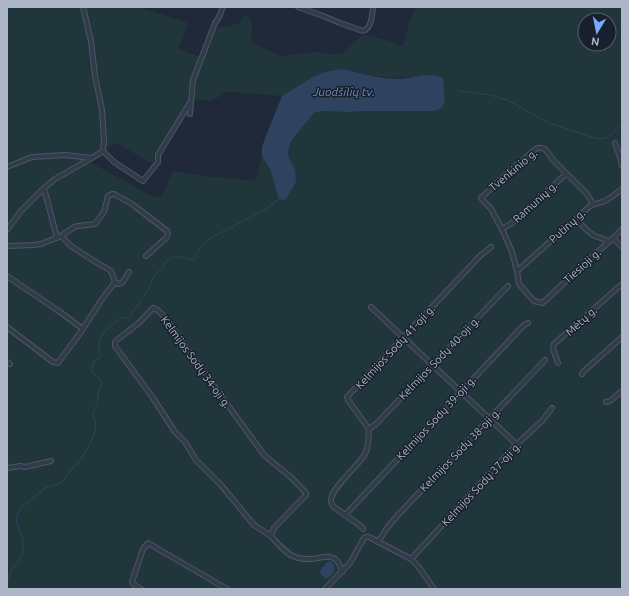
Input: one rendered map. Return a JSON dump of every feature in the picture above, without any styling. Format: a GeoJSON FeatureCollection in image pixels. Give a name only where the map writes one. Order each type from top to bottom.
{"type":"FeatureCollection","features":[{"type":"Feature","properties":{"kind":"street"},"geometry":{"type":"LineString","coordinates":[[83,7],[91,41],[95,76],[102,110],[104,140],[103,151]]}},
{"type":"Feature","properties":{"kind":"street"},"geometry":{"type":"LineString","coordinates":[[190,114],[193,80],[196,69],[223,7]]}},
{"type":"Feature","properties":{"kind":"street"},"geometry":{"type":"LineString","coordinates":[[298,7],[363,31],[367,30],[370,25],[373,7]]}},
{"type":"Feature","properties":{"kind":"street"},"geometry":{"type":"LineString","coordinates":[[103,151],[114,162],[143,181],[158,162],[158,155],[191,101]]}},
{"type":"Feature","properties":{"kind":"street"},"geometry":{"type":"LineString","coordinates":[[615,143],[622,166]]}},
{"type":"Feature","properties":{"kind":"street","name":"Tvenkinio g."},"geometry":{"type":"LineString","coordinates":[[502,229],[490,209],[481,198],[512,169],[539,148],[545,149],[566,174],[587,194],[593,204]]}},
{"type":"Feature","properties":{"kind":"street"},"geometry":{"type":"LineString","coordinates":[[7,230],[21,211],[44,188],[55,179],[103,151]]}},
{"type":"Feature","properties":{"kind":"street"},"geometry":{"type":"LineString","coordinates":[[7,167],[32,157],[65,154],[92,158]]}},
{"type":"Feature","properties":{"kind":"street","name":"Ramunių g."},"geometry":{"type":"LineString","coordinates":[[502,229],[512,223],[566,174]]}},
{"type":"Feature","properties":{"kind":"street"},"geometry":{"type":"LineString","coordinates":[[44,188],[59,237],[84,255],[109,269],[112,272],[115,282]]}},
{"type":"Feature","properties":{"kind":"street","name":"Putinų g."},"geometry":{"type":"LineString","coordinates":[[517,271],[589,207],[593,204],[608,200],[622,189]]}},
{"type":"Feature","properties":{"kind":"street"},"geometry":{"type":"LineString","coordinates":[[7,246],[41,244],[59,237],[74,227],[95,224],[104,212],[108,196],[114,194],[132,204],[167,231],[168,234],[166,238],[146,256]]}},
{"type":"Feature","properties":{"kind":"street"},"geometry":{"type":"LineString","coordinates":[[576,219],[594,236],[608,242]]}},
{"type":"Feature","properties":{"kind":"street"},"geometry":{"type":"LineString","coordinates":[[502,229],[512,252],[517,271]]}},
{"type":"Feature","properties":{"kind":"street","name":"Tiesioji g."},"geometry":{"type":"LineString","coordinates":[[517,271],[520,284],[524,290],[534,301],[542,303],[622,229]]}},
{"type":"Feature","properties":{"kind":"street"},"geometry":{"type":"LineString","coordinates":[[614,238],[622,248]]}},
{"type":"Feature","properties":{"kind":"street","name":"Kelmijos Sodų 41-oji g."},"geometry":{"type":"LineString","coordinates":[[369,429],[347,397],[481,255],[491,247]]}},
{"type":"Feature","properties":{"kind":"street"},"geometry":{"type":"LineString","coordinates":[[115,282],[122,284],[129,272]]}},
{"type":"Feature","properties":{"kind":"street"},"geometry":{"type":"LineString","coordinates":[[7,276],[83,329]]}},
{"type":"Feature","properties":{"kind":"street"},"geometry":{"type":"LineString","coordinates":[[7,327],[56,363],[59,362],[115,282]]}},
{"type":"Feature","properties":{"kind":"street","name":"Mėtų g."},"geometry":{"type":"LineString","coordinates":[[558,363],[553,349],[554,344],[622,284]]}},
{"type":"Feature","properties":{"kind":"street","name":"Kelmijos Sodų 40-oji g."},"geometry":{"type":"LineString","coordinates":[[369,429],[376,424],[508,286]]}},
{"type":"Feature","properties":{"kind":"street"},"geometry":{"type":"LineString","coordinates":[[371,307],[516,445]]}},
{"type":"Feature","properties":{"kind":"street","name":"Kelmijos Sodų 34-oji g."},"geometry":{"type":"LineString","coordinates":[[271,536],[274,528],[306,495],[306,492],[264,455],[166,319],[153,308],[140,322],[114,344],[153,398],[175,432],[185,442],[196,460],[221,485],[254,525],[271,536],[282,548],[294,557],[311,559],[325,557],[334,558],[338,562],[342,572]]}},
{"type":"Feature","properties":{"kind":"street","name":"Kelmijos Sodų 39-oji g."},"geometry":{"type":"LineString","coordinates":[[345,515],[524,325],[528,323]]}},
{"type":"Feature","properties":{"kind":"street"},"geometry":{"type":"LineString","coordinates":[[582,374],[622,337]]}},
{"type":"Feature","properties":{"kind":"street","name":"Kelmijos Sodų 38-oji g."},"geometry":{"type":"LineString","coordinates":[[378,542],[398,515],[545,360]]}},
{"type":"Feature","properties":{"kind":"street"},"geometry":{"type":"LineString","coordinates":[[606,402],[610,401],[622,391]]}},
{"type":"Feature","properties":{"kind":"street","name":"Kelmijos Sodų 37-oji g."},"geometry":{"type":"LineString","coordinates":[[411,559],[516,445],[542,421],[552,408]]}},
{"type":"Feature","properties":{"kind":"street"},"geometry":{"type":"LineString","coordinates":[[363,529],[331,503],[336,489],[366,452],[369,429]]}},
{"type":"Feature","properties":{"kind":"street"},"geometry":{"type":"LineString","coordinates":[[7,468],[20,466],[25,467],[51,461]]}},
{"type":"Feature","properties":{"kind":"street"},"geometry":{"type":"LineString","coordinates":[[325,589],[350,563],[362,541],[366,537],[369,537],[411,559],[418,566],[434,589]]}},
{"type":"Feature","properties":{"kind":"street"},"geometry":{"type":"LineString","coordinates":[[141,589],[132,582],[143,549],[148,543],[228,589]]}},
{"type":"Feature","properties":{"kind":"green space"},"geometry":{"type":"Polygon","coordinates":[[[7,7],[138,7],[186,22],[188,25],[179,48],[180,50],[204,58],[215,30],[240,23],[243,17],[247,16],[250,18],[252,23],[251,38],[253,43],[283,56],[313,52],[339,54],[344,52],[361,36],[367,35],[393,42],[401,46],[405,42],[409,21],[417,7],[622,7],[622,589],[7,589],[7,7]],[[357,72],[311,78],[282,96],[227,92],[208,101],[198,99],[191,101],[153,162],[150,163],[119,144],[106,147],[86,160],[152,196],[159,197],[162,196],[172,172],[174,171],[203,176],[251,180],[256,178],[262,156],[270,169],[284,200],[292,189],[288,155],[291,141],[314,113],[321,111],[433,111],[442,106],[445,101],[416,77],[400,78],[357,72]]]}},
{"type":"Feature","properties":{"kind":"water","name":"Juodšilių tv."},"geometry":{"type":"Polygon","coordinates":[[[342,69],[371,76],[393,79],[428,75],[439,76],[443,78],[445,101],[441,108],[433,111],[321,111],[314,113],[291,141],[288,155],[295,170],[296,182],[285,200],[279,199],[270,169],[262,156],[262,147],[282,96],[311,78],[325,72],[342,69]]]}},
{"type":"Feature","properties":{"kind":"water"},"geometry":{"type":"Polygon","coordinates":[[[329,562],[334,564],[334,571],[328,578],[325,578],[319,572],[326,563],[329,562]]]}},
{"type":"Feature","properties":{"kind":"waterway"},"geometry":{"type":"LineString","coordinates":[[458,91],[491,95],[507,100],[549,123],[598,139],[608,137],[622,124]]}},
{"type":"Feature","properties":{"kind":"waterway"},"geometry":{"type":"LineString","coordinates":[[144,296],[154,276],[162,269],[165,262],[175,257],[194,260],[202,245],[212,237],[263,211],[279,199]]}},
{"type":"Feature","properties":{"kind":"waterway"},"geometry":{"type":"LineString","coordinates":[[7,581],[12,568],[17,564],[23,552],[23,538],[17,524],[16,516],[22,507],[45,488],[63,481],[82,458],[90,444],[96,426],[93,413],[98,403],[98,394],[102,382],[92,373],[93,361],[99,359],[100,357],[99,346],[102,336],[107,328],[115,322],[123,317],[127,319],[129,318],[142,300]]}}]}
